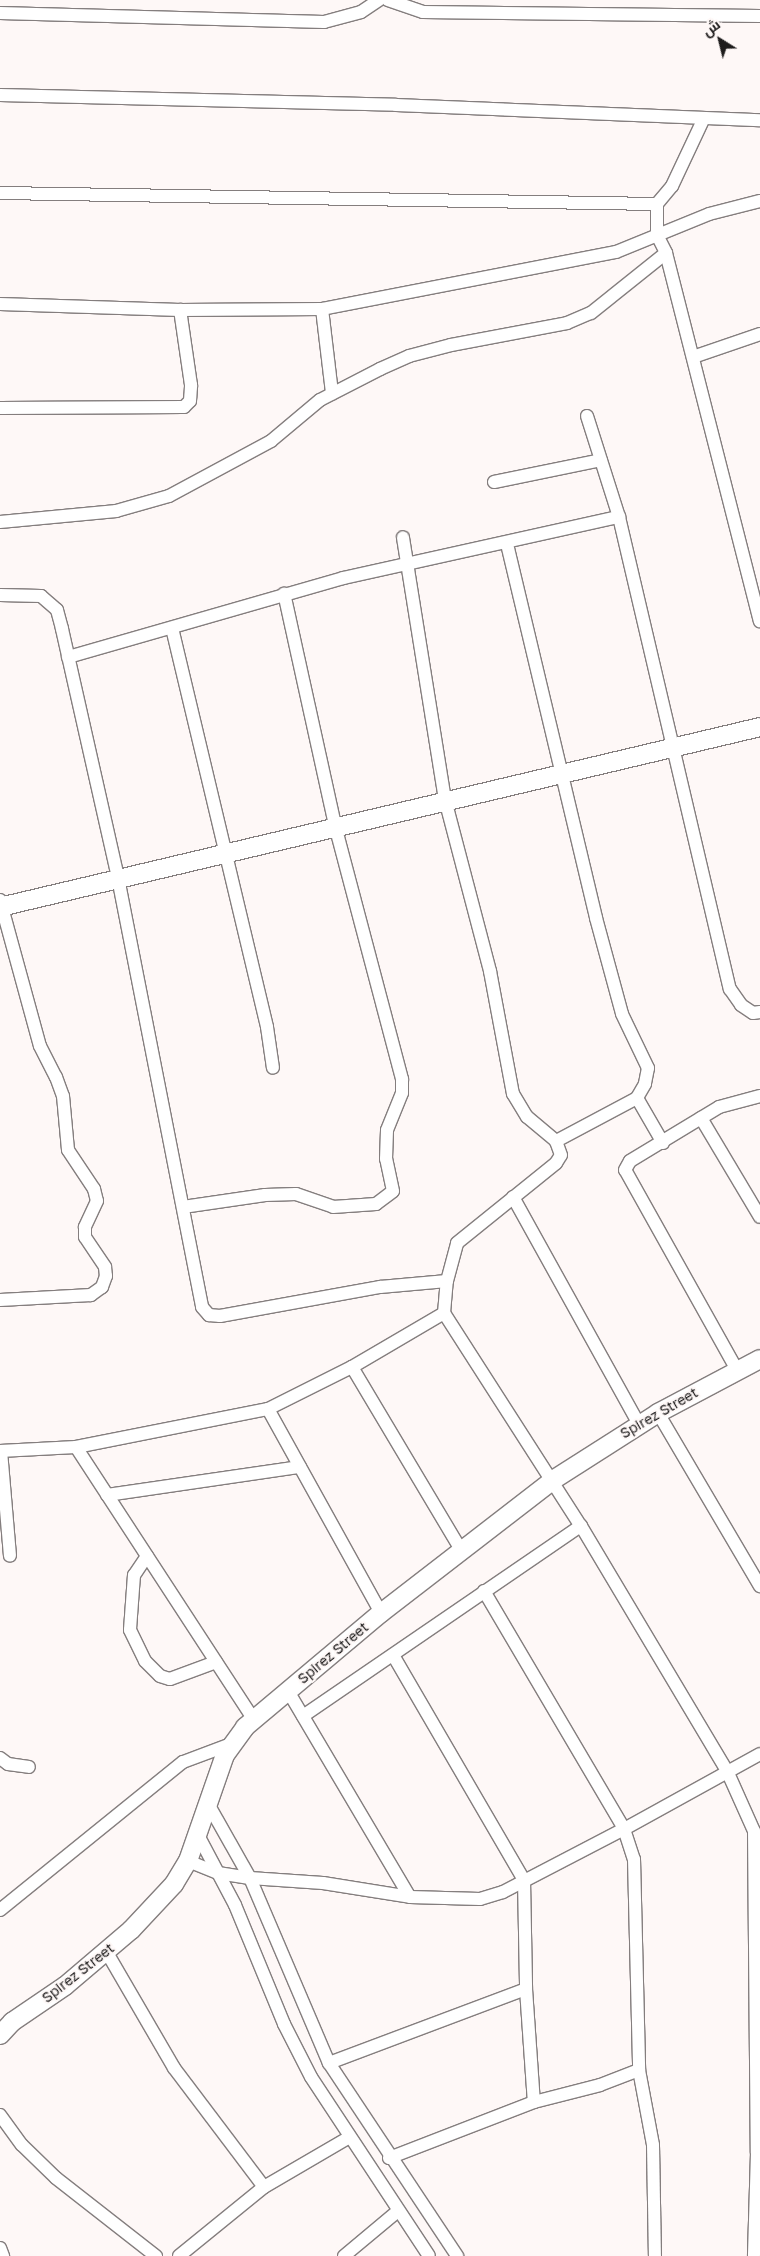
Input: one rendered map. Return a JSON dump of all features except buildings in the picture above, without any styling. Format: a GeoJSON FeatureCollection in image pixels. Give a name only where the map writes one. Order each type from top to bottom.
{"type":"FeatureCollection","features":[{"type":"Feature","properties":{"kind":"main road"},"geometry":{"type":"LineString","coordinates":[[0,904],[760,727]]}},
{"type":"Feature","properties":{"kind":"main road","name":"Spirez Street"},"geometry":{"type":"LineString","coordinates":[[0,2035],[12,2022],[65,1986],[153,1908],[188,1861],[198,1835],[207,1802],[231,1744],[254,1720],[381,1613],[553,1480],[639,1424],[760,1358]]}},
{"type":"Feature","properties":{"kind":"street"},"geometry":{"type":"LineString","coordinates":[[0,13],[324,22],[361,12],[379,0]]}},
{"type":"Feature","properties":{"kind":"street"},"geometry":{"type":"LineString","coordinates":[[388,0],[416,5],[760,16]]}},
{"type":"Feature","properties":{"kind":"street"},"geometry":{"type":"LineString","coordinates":[[0,95],[396,105],[760,120]]}},
{"type":"Feature","properties":{"kind":"street"},"geometry":{"type":"LineString","coordinates":[[704,118],[676,178],[657,204],[657,235],[666,253],[760,622]]}},
{"type":"Feature","properties":{"kind":"street"},"geometry":{"type":"LineString","coordinates":[[0,193],[657,204]]}},
{"type":"Feature","properties":{"kind":"street"},"geometry":{"type":"LineString","coordinates":[[0,304],[180,310],[322,309],[616,252],[709,214],[760,201]]}},
{"type":"Feature","properties":{"kind":"street"},"geometry":{"type":"LineString","coordinates":[[0,522],[116,511],[169,496],[271,441],[301,414],[332,393],[409,356],[504,333],[567,323],[590,313],[666,253]]}},
{"type":"Feature","properties":{"kind":"street"},"geometry":{"type":"LineString","coordinates":[[322,309],[332,393]]}},
{"type":"Feature","properties":{"kind":"street"},"geometry":{"type":"LineString","coordinates":[[0,408],[184,407],[190,400],[190,385],[180,310]]}},
{"type":"Feature","properties":{"kind":"street"},"geometry":{"type":"LineString","coordinates":[[693,357],[760,334]]}},
{"type":"Feature","properties":{"kind":"street"},"geometry":{"type":"LineString","coordinates":[[587,416],[619,517],[675,747],[730,989],[741,1005],[753,1013],[760,1012]]}},
{"type":"Feature","properties":{"kind":"street"},"geometry":{"type":"LineString","coordinates":[[494,482],[601,460]]}},
{"type":"Feature","properties":{"kind":"street"},"geometry":{"type":"LineString","coordinates":[[68,657],[284,594],[406,564],[507,544],[619,517]]}},
{"type":"Feature","properties":{"kind":"street"},"geometry":{"type":"LineString","coordinates":[[403,537],[446,800],[490,971],[513,1094],[527,1118],[556,1142],[561,1155],[556,1163],[457,1243],[448,1281],[444,1313],[581,1526],[728,1773],[754,1830],[758,2153],[754,2256]]}},
{"type":"Feature","properties":{"kind":"street"},"geometry":{"type":"LineString","coordinates":[[507,544],[622,1014],[648,1068],[645,1084],[637,1098],[556,1142]]}},
{"type":"Feature","properties":{"kind":"street"},"geometry":{"type":"LineString","coordinates":[[0,594],[41,596],[56,610],[118,878],[202,1307],[209,1315],[257,1311],[380,1287],[448,1281]]}},
{"type":"Feature","properties":{"kind":"street"},"geometry":{"type":"LineString","coordinates":[[183,1207],[265,1195],[296,1194],[333,1207],[359,1206],[376,1204],[393,1191],[386,1158],[387,1130],[402,1093],[402,1079],[335,825],[284,594]]}},
{"type":"Feature","properties":{"kind":"street"},"geometry":{"type":"LineString","coordinates":[[172,628],[267,1027],[272,1068]]}},
{"type":"Feature","properties":{"kind":"street"},"geometry":{"type":"LineString","coordinates":[[0,904],[40,1046],[56,1077],[63,1096],[68,1150],[94,1189],[97,1201],[85,1227],[85,1237],[105,1267],[106,1276],[102,1287],[92,1295],[0,1300]]}},
{"type":"Feature","properties":{"kind":"street"},"geometry":{"type":"LineString","coordinates":[[737,1370],[628,1179],[625,1170],[630,1161],[663,1143],[701,1118],[732,1102],[760,1096]]}},
{"type":"Feature","properties":{"kind":"street"},"geometry":{"type":"LineString","coordinates":[[637,1098],[663,1143]]}},
{"type":"Feature","properties":{"kind":"street"},"geometry":{"type":"LineString","coordinates":[[701,1118],[760,1217]]}},
{"type":"Feature","properties":{"kind":"street"},"geometry":{"type":"LineString","coordinates":[[513,1197],[639,1424]]}},
{"type":"Feature","properties":{"kind":"street"},"geometry":{"type":"LineString","coordinates":[[10,1556],[0,1451],[76,1447],[268,1409],[352,1367],[444,1313]]}},
{"type":"Feature","properties":{"kind":"street"},"geometry":{"type":"LineString","coordinates":[[352,1367],[461,1550]]}},
{"type":"Feature","properties":{"kind":"street"},"geometry":{"type":"LineString","coordinates":[[268,1409],[381,1613]]}},
{"type":"Feature","properties":{"kind":"street"},"geometry":{"type":"LineString","coordinates":[[658,1413],[760,1586]]}},
{"type":"Feature","properties":{"kind":"street"},"geometry":{"type":"LineString","coordinates":[[76,1447],[254,1720]]}},
{"type":"Feature","properties":{"kind":"street"},"geometry":{"type":"LineString","coordinates":[[107,1494],[300,1467]]}},
{"type":"Feature","properties":{"kind":"street"},"geometry":{"type":"LineString","coordinates":[[303,1716],[581,1526]]}},
{"type":"Feature","properties":{"kind":"street"},"geometry":{"type":"LineString","coordinates":[[147,1556],[134,1575],[130,1630],[145,1661],[160,1676],[170,1679],[216,1662]]}},
{"type":"Feature","properties":{"kind":"street"},"geometry":{"type":"LineString","coordinates":[[484,1592],[624,1829],[636,1874],[639,2070],[653,2145],[655,2256]]}},
{"type":"Feature","properties":{"kind":"street"},"geometry":{"type":"LineString","coordinates":[[393,1656],[524,1880],[526,1989],[534,2102]]}},
{"type":"Feature","properties":{"kind":"street"},"geometry":{"type":"LineString","coordinates":[[288,1691],[410,1897]]}},
{"type":"Feature","properties":{"kind":"street"},"geometry":{"type":"LineString","coordinates":[[0,1910],[183,1762],[231,1744]]}},
{"type":"Feature","properties":{"kind":"street"},"geometry":{"type":"LineString","coordinates":[[188,1861],[218,1873],[250,1878],[322,1883],[410,1897],[480,1899],[524,1880],[624,1829],[760,1754]]}},
{"type":"Feature","properties":{"kind":"street"},"geometry":{"type":"LineString","coordinates":[[0,1758],[8,1764],[29,1768]]}},
{"type":"Feature","properties":{"kind":"street"},"geometry":{"type":"LineString","coordinates":[[207,1802],[250,1878],[329,2062],[389,2158],[456,2256]]}},
{"type":"Feature","properties":{"kind":"street"},"geometry":{"type":"LineString","coordinates":[[198,1835],[218,1873],[297,2051],[348,2138],[425,2254]]}},
{"type":"Feature","properties":{"kind":"street"},"geometry":{"type":"LineString","coordinates":[[106,1951],[174,2068],[264,2187]]}},
{"type":"Feature","properties":{"kind":"street"},"geometry":{"type":"LineString","coordinates":[[329,2062],[526,1989]]}},
{"type":"Feature","properties":{"kind":"street"},"geometry":{"type":"LineString","coordinates":[[389,2158],[534,2102],[600,2085],[639,2070]]}},
{"type":"Feature","properties":{"kind":"street"},"geometry":{"type":"LineString","coordinates":[[0,2115],[22,2145],[56,2178],[156,2256]]}},
{"type":"Feature","properties":{"kind":"street"},"geometry":{"type":"LineString","coordinates":[[179,2256],[264,2187],[348,2138]]}},
{"type":"Feature","properties":{"kind":"street"},"geometry":{"type":"LineString","coordinates":[[344,2256],[398,2211]]}},
{"type":"Feature","properties":{"kind":"street"},"geometry":{"type":"LineString","coordinates":[[0,2248],[3,2256]]}}]}
